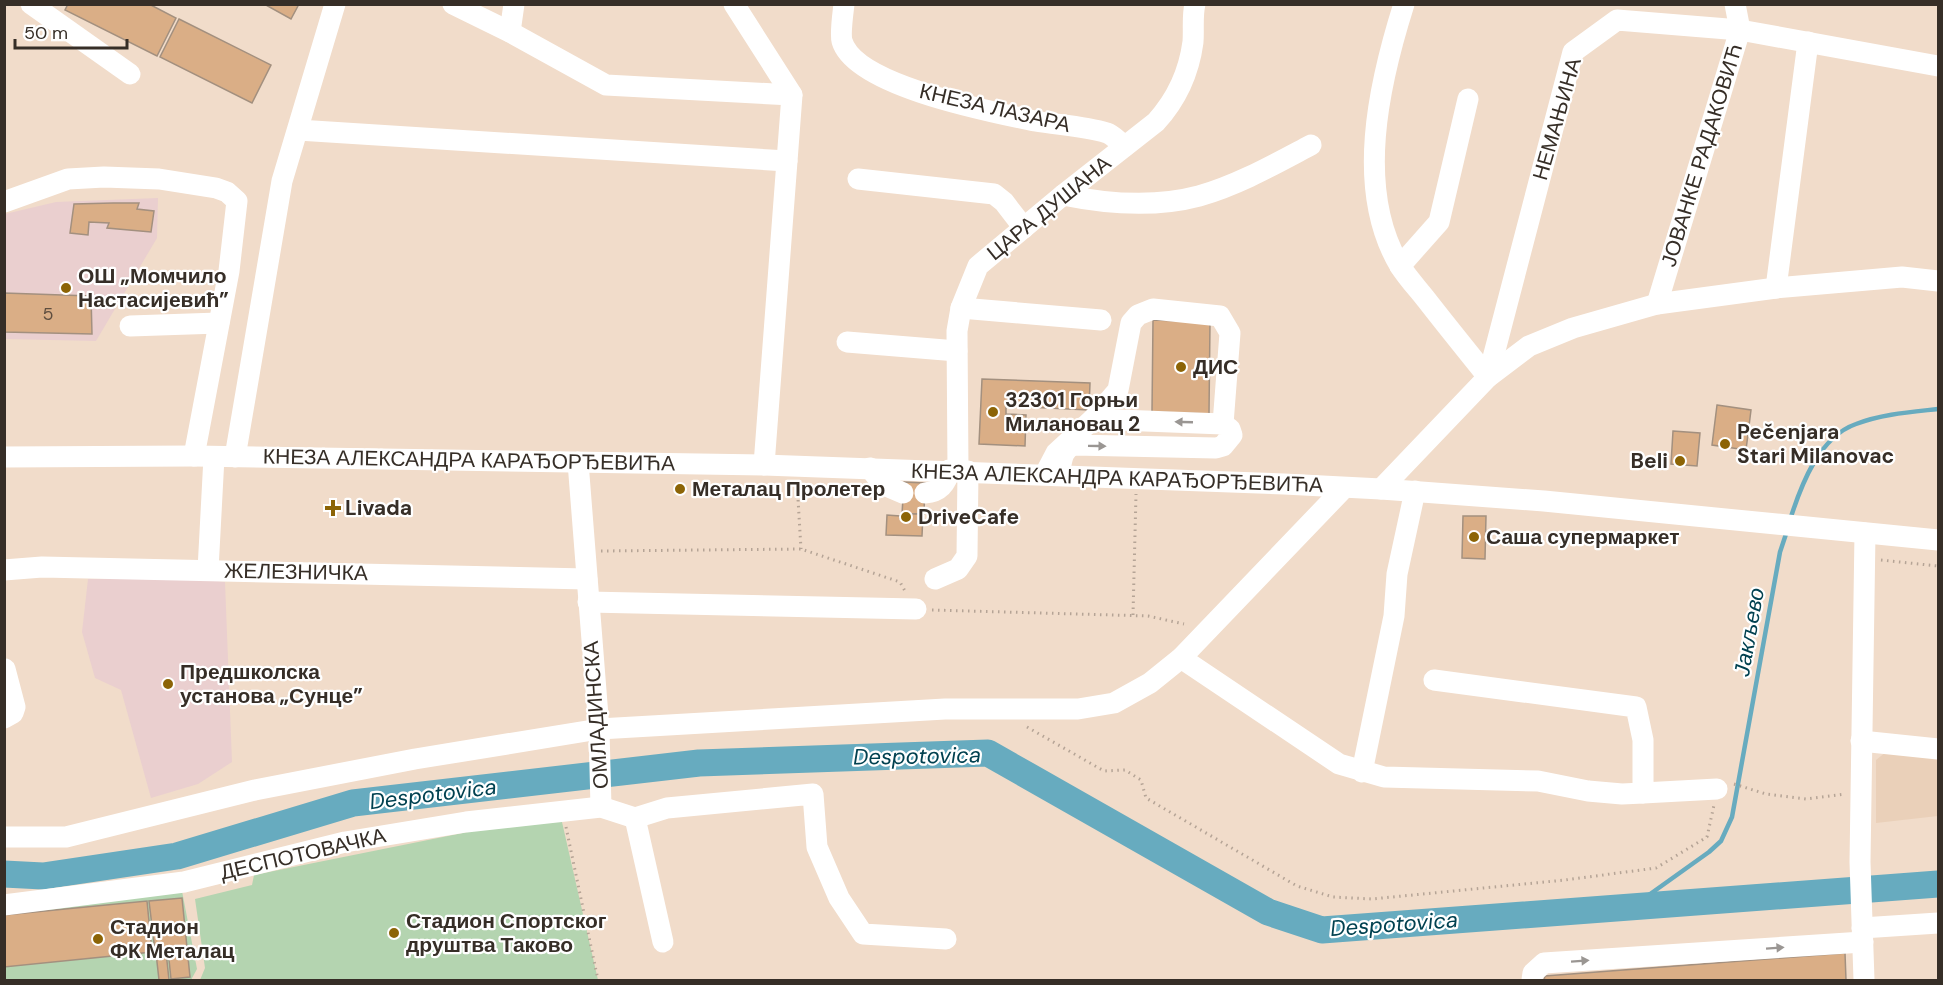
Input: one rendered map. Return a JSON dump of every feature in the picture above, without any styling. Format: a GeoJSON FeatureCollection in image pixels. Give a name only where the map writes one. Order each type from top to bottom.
{"type":"FeatureCollection","features":[{"type":"Feature","properties":{"kind":"street"},"geometry":{"type":"LineString","coordinates":[[31,4],[130,74]]}},
{"type":"Feature","properties":{"kind":"street"},"geometry":{"type":"LineString","coordinates":[[235,457],[282,181],[335,4]]}},
{"type":"Feature","properties":{"kind":"street"},"geometry":{"type":"LineString","coordinates":[[453,4],[510,32],[606,85],[792,95]]}},
{"type":"Feature","properties":{"kind":"street"},"geometry":{"type":"LineString","coordinates":[[510,32],[514,4]]}},
{"type":"Feature","properties":{"kind":"street"},"geometry":{"type":"LineString","coordinates":[[734,4],[792,95],[764,465]]}},
{"type":"Feature","properties":{"kind":"street","name":"КНЕЗА ЛАЗАРА"},"geometry":{"type":"LineString","coordinates":[[844,4],[842,41],[856,62],[878,76],[923,93],[972,107],[1035,121],[1109,133],[1125,147]]}},
{"type":"Feature","properties":{"kind":"street"},"geometry":{"type":"LineString","coordinates":[[1404,4],[1388,56],[1376,127],[1375,179],[1382,226],[1400,266],[1488,376]]}},
{"type":"Feature","properties":{"kind":"street","name":"ЈОВАНКЕ РАДАКОВИЋ"},"geometry":{"type":"LineString","coordinates":[[1657,304],[1740,30],[1735,4]]}},
{"type":"Feature","properties":{"kind":"street","name":"ЦАРА ДУШАНА"},"geometry":{"type":"LineString","coordinates":[[935,579],[958,569],[967,555],[958,471],[957,331],[960,308],[978,266],[1156,122],[1175,99],[1185,75],[1193,42],[1193,5]]}},
{"type":"Feature","properties":{"kind":"street","name":"НЕМАЊИНА"},"geometry":{"type":"LineString","coordinates":[[1488,376],[1573,52],[1617,20],[1740,30],[1938,66]]}},
{"type":"Feature","properties":{"kind":"street"},"geometry":{"type":"LineString","coordinates":[[1776,288],[1808,42]]}},
{"type":"Feature","properties":{"kind":"street"},"geometry":{"type":"LineString","coordinates":[[1400,266],[1439,222],[1468,99]]}},
{"type":"Feature","properties":{"kind":"street"},"geometry":{"type":"LineString","coordinates":[[298,130],[787,161]]}},
{"type":"Feature","properties":{"kind":"street"},"geometry":{"type":"LineString","coordinates":[[1063,195],[1097,202],[1135,203],[1167,202],[1199,196],[1257,174],[1311,145]]}},
{"type":"Feature","properties":{"kind":"street"},"geometry":{"type":"LineString","coordinates":[[4,202],[68,179],[104,177],[159,179],[216,188],[227,192],[237,201],[229,271],[219,323],[204,456],[208,570]]}},
{"type":"Feature","properties":{"kind":"street"},"geometry":{"type":"LineString","coordinates":[[858,179],[994,194],[1004,202],[1024,228]]}},
{"type":"Feature","properties":{"kind":"street"},"geometry":{"type":"LineString","coordinates":[[1381,489],[1488,376],[1529,346],[1573,328],[1657,304],[1776,288],[1902,277],[1938,280]]}},
{"type":"Feature","properties":{"kind":"street"},"geometry":{"type":"LineString","coordinates":[[960,308],[1101,320]]}},
{"type":"Feature","properties":{"kind":"street"},"geometry":{"type":"LineString","coordinates":[[1052,475],[1056,453],[1093,418],[1118,390],[1131,323],[1138,315],[1153,309],[1220,316],[1226,323],[1230,333],[1223,424]]}},
{"type":"Feature","properties":{"kind":"street"},"geometry":{"type":"LineString","coordinates":[[130,326],[219,323]]}},
{"type":"Feature","properties":{"kind":"street"},"geometry":{"type":"LineString","coordinates":[[847,342],[957,351]]}},
{"type":"Feature","properties":{"kind":"street"},"geometry":{"type":"LineString","coordinates":[[1052,475],[1067,448],[1074,445],[1216,448],[1223,446],[1232,435],[1230,429],[1223,424],[1093,418]]}},
{"type":"Feature","properties":{"kind":"street","name":"КНЕЗА АЛЕКСАНДРА КАРАЂОРЂЕВИЋА"},"geometry":{"type":"LineString","coordinates":[[4,457],[204,456],[796,465],[1381,489],[1544,501],[1938,540]]}},
{"type":"Feature","properties":{"kind":"street","name":"ОМЛАДИНСКА"},"geometry":{"type":"LineString","coordinates":[[578,462],[602,801],[635,818]]}},
{"type":"Feature","properties":{"kind":"street"},"geometry":{"type":"LineString","coordinates":[[870,468],[882,484],[903,493]]}},
{"type":"Feature","properties":{"kind":"street"},"geometry":{"type":"LineString","coordinates":[[925,493],[934,493],[958,471]]}},
{"type":"Feature","properties":{"kind":"street"},"geometry":{"type":"LineString","coordinates":[[4,837],[66,837],[255,790],[415,759],[599,738],[945,709],[1078,709],[1114,703],[1150,683],[1181,658],[1344,488]]}},
{"type":"Feature","properties":{"kind":"street"},"geometry":{"type":"LineString","coordinates":[[1362,772],[1394,616],[1397,574],[1414,491]]}},
{"type":"Feature","properties":{"kind":"street"},"geometry":{"type":"LineString","coordinates":[[1864,981],[1860,792],[1865,533]]}},
{"type":"Feature","properties":{"kind":"street","name":"ЖЕЛЕЗНИЧКА"},"geometry":{"type":"LineString","coordinates":[[4,570],[42,567],[587,579]]}},
{"type":"Feature","properties":{"kind":"street"},"geometry":{"type":"LineString","coordinates":[[588,603],[916,609]]}},
{"type":"Feature","properties":{"kind":"street"},"geometry":{"type":"LineString","coordinates":[[1181,658],[1339,764],[1362,772],[1384,777],[1538,781],[1588,791],[1622,794],[1725,787]]}},
{"type":"Feature","properties":{"kind":"street"},"geometry":{"type":"LineString","coordinates":[[4,718],[13,713],[15,707],[5,669]]}},
{"type":"Feature","properties":{"kind":"street"},"geometry":{"type":"LineString","coordinates":[[1434,680],[1636,707],[1643,740],[1643,793]]}},
{"type":"Feature","properties":{"kind":"street"},"geometry":{"type":"LineString","coordinates":[[1861,741],[1938,749]]}},
{"type":"Feature","properties":{"kind":"street"},"geometry":{"type":"LineString","coordinates":[[663,942],[635,818],[667,808],[813,795],[817,847],[839,898],[863,934],[946,939]]}},
{"type":"Feature","properties":{"kind":"street","name":"ДЕСПОТОВАЧКА"},"geometry":{"type":"LineString","coordinates":[[4,905],[184,882],[345,842],[466,822],[562,811],[602,801]]}},
{"type":"Feature","properties":{"kind":"street"},"geometry":{"type":"LineString","coordinates":[[1532,981],[1533,973],[1544,963],[1862,935],[1938,923]]}},
{"type":"Feature","properties":{"kind":"path"},"geometry":{"type":"LineString","coordinates":[[796,465],[801,549]]}},
{"type":"Feature","properties":{"kind":"path"},"geometry":{"type":"LineString","coordinates":[[1133,615],[1136,492]]}},
{"type":"Feature","properties":{"kind":"path"},"geometry":{"type":"LineString","coordinates":[[585,551],[801,549],[900,582],[916,609],[1133,615],[1184,624]]}},
{"type":"Feature","properties":{"kind":"path"},"geometry":{"type":"LineString","coordinates":[[1864,558],[1938,566]]}},
{"type":"Feature","properties":{"kind":"path"},"geometry":{"type":"LineString","coordinates":[[1025,726],[1104,771],[1125,770],[1141,780],[1146,798],[1297,886],[1333,897],[1372,899],[1565,880],[1656,868],[1707,837],[1725,787],[1748,787],[1766,794],[1806,799],[1860,792]]}},
{"type":"Feature","properties":{"kind":"path"},"geometry":{"type":"LineString","coordinates":[[562,811],[598,981]]}},
{"type":"Feature","properties":{"kind":"shaded area","name":"ОШ „Момчило Настасијевић”"},"geometry":{"type":"Polygon","coordinates":[[[158,198],[157,238],[96,341],[5,339],[5,214],[56,202],[158,198]]]}},
{"type":"Feature","properties":{"kind":"shaded area","name":"Предшколска установа „Сунце”"},"geometry":{"type":"Polygon","coordinates":[[[88,579],[203,579],[225,582],[232,762],[198,784],[151,798],[121,690],[95,678],[82,632],[88,579]]]}},
{"type":"Feature","properties":{"kind":"shaded area"},"geometry":{"type":"Polygon","coordinates":[[[1886,752],[1938,757],[1938,816],[1876,823],[1876,760],[1886,752]]]}},
{"type":"Feature","properties":{"kind":"green space","name":"Стадион Спортског друштва Таково"},"geometry":{"type":"Polygon","coordinates":[[[562,822],[598,980],[200,980],[205,968],[195,899],[252,885],[254,875],[513,823],[562,822]]]}},
{"type":"Feature","properties":{"kind":"green space","name":"Стадион ФК Металац"},"geometry":{"type":"Polygon","coordinates":[[[182,891],[197,969],[191,980],[5,980],[4,910],[182,891]]]}},
{"type":"Feature","properties":{"kind":"building"},"geometry":{"type":"Polygon","coordinates":[[[68,4],[149,4],[176,18],[157,56],[65,10],[68,4]]]}},
{"type":"Feature","properties":{"kind":"building"},"geometry":{"type":"Polygon","coordinates":[[[264,4],[299,4],[291,19],[264,4]]]}},
{"type":"Feature","properties":{"kind":"building"},"geometry":{"type":"Polygon","coordinates":[[[179,19],[271,65],[252,103],[160,57],[179,19]]]}},
{"type":"Feature","properties":{"kind":"building"},"geometry":{"type":"Polygon","coordinates":[[[139,203],[137,209],[154,211],[151,232],[107,228],[109,223],[89,222],[88,235],[70,233],[74,204],[139,203]]]}},
{"type":"Feature","properties":{"kind":"building"},"geometry":{"type":"Polygon","coordinates":[[[4,293],[91,296],[92,334],[4,332],[4,293]]]}},
{"type":"Feature","properties":{"kind":"building","name":"ДИС"},"geometry":{"type":"Polygon","coordinates":[[[1153,320],[1210,322],[1209,414],[1152,412],[1153,320]]]}},
{"type":"Feature","properties":{"kind":"building","name":"32301 Горњи Милановац 2"},"geometry":{"type":"Polygon","coordinates":[[[982,379],[1090,383],[1089,410],[1006,406],[1006,414],[1026,415],[1025,446],[979,444],[982,379]]]}},
{"type":"Feature","properties":{"kind":"building"},"geometry":{"type":"Polygon","coordinates":[[[1717,405],[1751,410],[1746,450],[1712,445],[1717,405]]]}},
{"type":"Feature","properties":{"kind":"building"},"geometry":{"type":"Polygon","coordinates":[[[1673,431],[1700,433],[1697,466],[1671,464],[1673,431]]]}},
{"type":"Feature","properties":{"kind":"building"},"geometry":{"type":"Polygon","coordinates":[[[904,482],[925,483],[924,514],[902,514],[904,482]]]}},
{"type":"Feature","properties":{"kind":"building"},"geometry":{"type":"Polygon","coordinates":[[[904,514],[923,514],[922,536],[886,535],[887,515],[900,516],[904,519],[904,514]]]}},
{"type":"Feature","properties":{"kind":"building","name":"Саша супермаркет"},"geometry":{"type":"Polygon","coordinates":[[[1463,516],[1486,516],[1485,559],[1462,558],[1463,516]]]}},
{"type":"Feature","properties":{"kind":"building"},"geometry":{"type":"Polygon","coordinates":[[[182,898],[190,977],[171,979],[168,950],[155,951],[149,901],[182,898]]]}},
{"type":"Feature","properties":{"kind":"building"},"geometry":{"type":"Polygon","coordinates":[[[147,901],[152,952],[4,967],[4,915],[147,901]]]}},
{"type":"Feature","properties":{"kind":"building"},"geometry":{"type":"Polygon","coordinates":[[[166,952],[169,980],[159,980],[156,953],[166,952]]]}},
{"type":"Feature","properties":{"kind":"building"},"geometry":{"type":"Polygon","coordinates":[[[1845,953],[1846,980],[1544,980],[1545,976],[1845,953]]]}},
{"type":"Feature","properties":{"kind":"waterway","name":"Јакљево"},"geometry":{"type":"LineString","coordinates":[[1790,520],[1813,464],[1822,451],[1843,430],[1876,418],[1938,409]]}},
{"type":"Feature","properties":{"kind":"waterway","name":"Јакљево"},"geometry":{"type":"LineString","coordinates":[[1632,907],[1709,852],[1721,841],[1732,817],[1780,552],[1787,531]]}},
{"type":"Feature","properties":{"kind":"waterway","name":"Despotovica"},"geometry":{"type":"LineString","coordinates":[[4,874],[43,876],[177,856],[353,803],[699,763],[988,753],[1268,912],[1322,930],[1938,884]]}},
{"type":"Feature","properties":{"kind":"place","name":"ОШ „Момчило Настасијевић”"},"geometry":{"type":"Point","coordinates":[66,288]}},
{"type":"Feature","properties":{"kind":"place","name":"ДИС"},"geometry":{"type":"Point","coordinates":[1181,367]}},
{"type":"Feature","properties":{"kind":"place","name":"32301 Горњи Милановац 2"},"geometry":{"type":"Point","coordinates":[993,412]}},
{"type":"Feature","properties":{"kind":"place","name":"Pečenjara Stari Milanovac"},"geometry":{"type":"Point","coordinates":[1725,444]}},
{"type":"Feature","properties":{"kind":"place","name":"Beli"},"geometry":{"type":"Point","coordinates":[1680,461]}},
{"type":"Feature","properties":{"kind":"place","name":"Металац Пролетер"},"geometry":{"type":"Point","coordinates":[680,489]}},
{"type":"Feature","properties":{"kind":"place","name":"Livada"},"geometry":{"type":"Point","coordinates":[333,508]}},
{"type":"Feature","properties":{"kind":"place","name":"DriveCafe"},"geometry":{"type":"Point","coordinates":[906,517]}},
{"type":"Feature","properties":{"kind":"place","name":"Саша супермаркет"},"geometry":{"type":"Point","coordinates":[1474,537]}},
{"type":"Feature","properties":{"kind":"place","name":"Предшколска установа „Сунце”"},"geometry":{"type":"Point","coordinates":[168,684]}},
{"type":"Feature","properties":{"kind":"place","name":"Стадион Спортског друштва Таково"},"geometry":{"type":"Point","coordinates":[394,933]}},
{"type":"Feature","properties":{"kind":"place","name":"Стадион ФК Металац"},"geometry":{"type":"Point","coordinates":[98,939]}}]}
